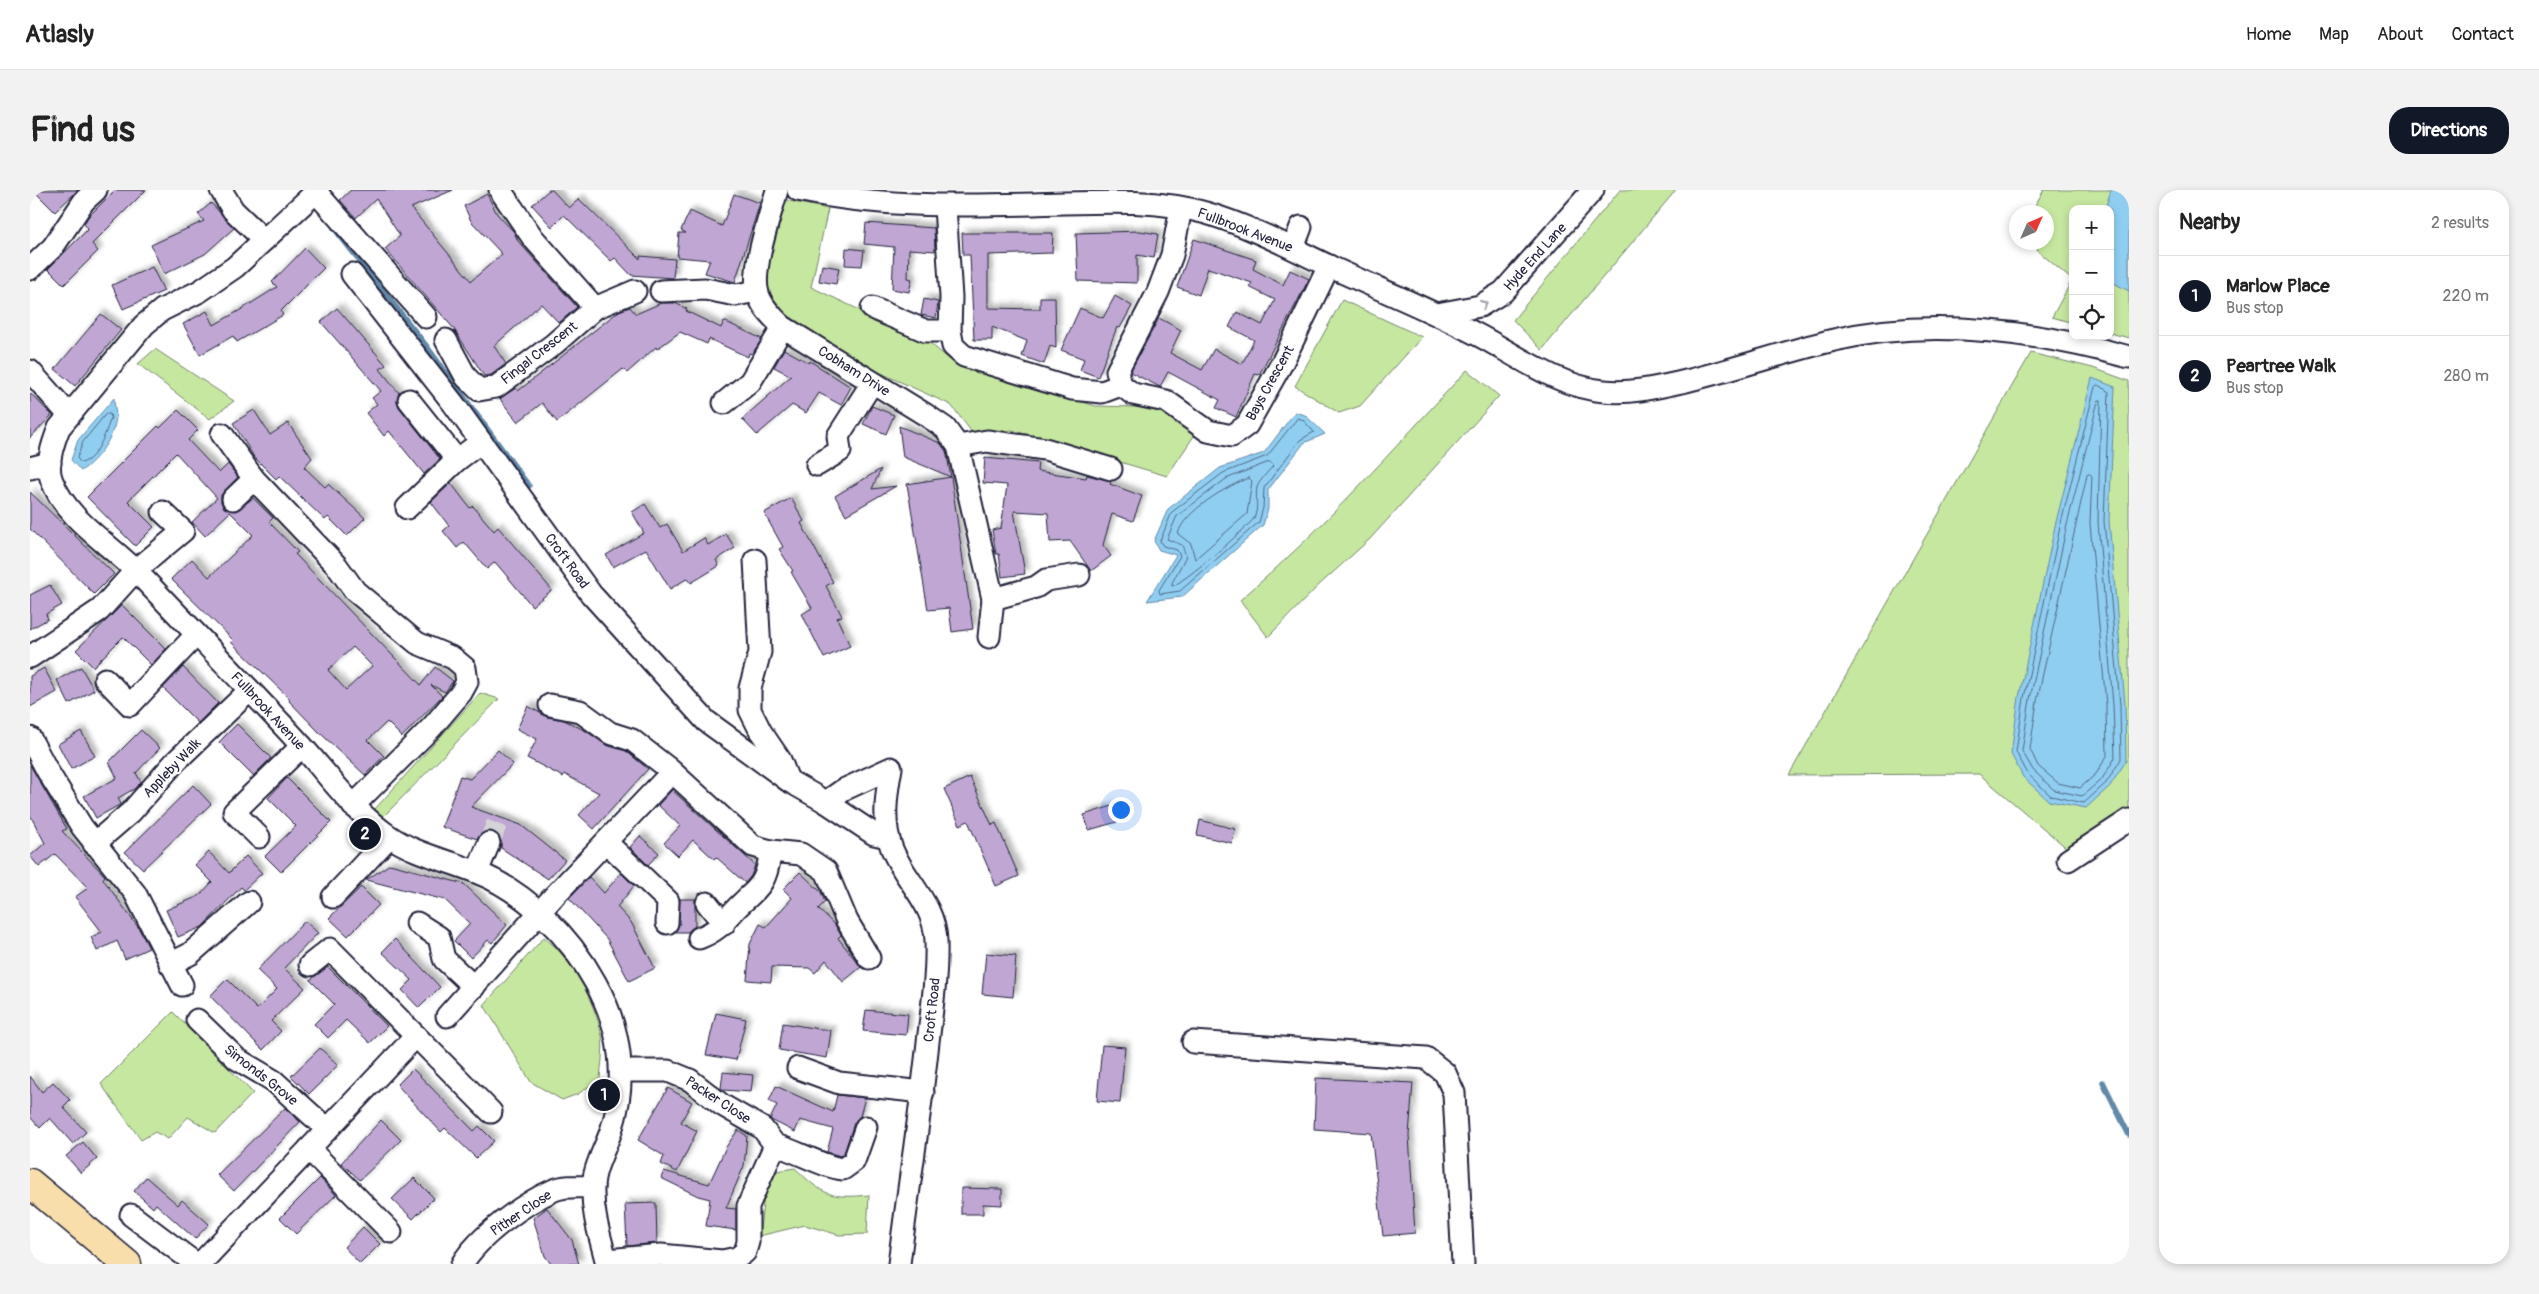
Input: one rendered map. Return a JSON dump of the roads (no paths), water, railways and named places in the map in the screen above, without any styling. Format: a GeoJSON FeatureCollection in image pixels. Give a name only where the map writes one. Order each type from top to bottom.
{"type":"FeatureCollection","features":[{"type":"Feature","properties":{"kind":"main road"},"geometry":{"type":"LineString","coordinates":[[30,1183],[127,1264]]}},
{"type":"Feature","properties":{"kind":"street"},"geometry":{"type":"LineString","coordinates":[[30,269],[53,247],[84,201],[96,190]]}},
{"type":"Feature","properties":{"kind":"street"},"geometry":{"type":"LineString","coordinates":[[221,190],[234,210],[264,240]]}},
{"type":"Feature","properties":{"kind":"street"},"geometry":{"type":"LineString","coordinates":[[500,190],[533,238],[595,308]]}},
{"type":"Feature","properties":{"kind":"street"},"geometry":{"type":"LineString","coordinates":[[661,291],[705,289],[736,295],[757,291],[757,273],[777,190]]}},
{"type":"Feature","properties":{"kind":"street","name":"Fullbrook Avenue"},"geometry":{"type":"LineString","coordinates":[[798,190],[876,202],[945,207],[980,198],[1112,201],[1150,196],[1181,208],[1231,222],[1293,248],[1437,314],[1544,371],[1591,389],[1609,392],[1641,391],[1683,382],[1862,334],[1932,328],[2003,332],[2073,343],[2129,357]]}},
{"type":"Feature","properties":{"kind":"street","name":"Hyde End Lane"},"geometry":{"type":"LineString","coordinates":[[1437,314],[1480,306],[1503,292],[1593,190]]}},
{"type":"Feature","properties":{"kind":"street"},"geometry":{"type":"LineString","coordinates":[[317,191],[426,317]]}},
{"type":"Feature","properties":{"kind":"street","name":"Fullbrook Avenue"},"geometry":{"type":"LineString","coordinates":[[317,191],[223,276],[162,310],[144,324],[84,400],[59,428],[54,442],[40,466],[66,504],[99,541],[135,571],[302,746],[353,806],[389,836],[414,850],[492,878],[540,913],[578,954],[597,984],[619,1044],[622,1071],[619,1102],[593,1187],[597,1232],[607,1262]]}},
{"type":"Feature","properties":{"kind":"street"},"geometry":{"type":"LineString","coordinates":[[945,207],[951,297],[950,331],[953,346],[964,356],[1072,389],[1102,392],[1121,385],[1117,371],[1158,292],[1172,255],[1181,208]]}},
{"type":"Feature","properties":{"kind":"street"},"geometry":{"type":"LineString","coordinates":[[1293,248],[1302,227]]}},
{"type":"Feature","properties":{"kind":"street","name":"Bays Crescent"},"geometry":{"type":"LineString","coordinates":[[1121,385],[1133,394],[1166,401],[1208,431],[1232,436],[1247,425],[1282,363],[1329,266]]}},
{"type":"Feature","properties":{"kind":"street","name":"Croft Road"},"geometry":{"type":"LineString","coordinates":[[352,274],[481,442],[591,594],[646,655],[706,721],[789,782],[826,802],[874,834],[888,837],[893,852],[930,912],[935,930],[936,973],[923,1092],[899,1264]]}},
{"type":"Feature","properties":{"kind":"street","name":"Fingal Crescent"},"geometry":{"type":"LineString","coordinates":[[446,340],[466,378],[479,390],[496,387],[554,344],[595,308],[635,291]]}},
{"type":"Feature","properties":{"kind":"street","name":"Cobham Drive"},"geometry":{"type":"LineString","coordinates":[[757,291],[767,312],[783,327],[945,428],[958,446],[993,599],[989,637]]}},
{"type":"Feature","properties":{"kind":"street"},"geometry":{"type":"LineString","coordinates":[[872,308],[926,331],[950,331]]}},
{"type":"Feature","properties":{"kind":"street"},"geometry":{"type":"LineString","coordinates":[[724,403],[750,382],[783,327]]}},
{"type":"Feature","properties":{"kind":"street"},"geometry":{"type":"LineString","coordinates":[[30,371],[69,415]]}},
{"type":"Feature","properties":{"kind":"street"},"geometry":{"type":"LineString","coordinates":[[817,465],[840,451],[838,436],[872,383]]}},
{"type":"Feature","properties":{"kind":"street"},"geometry":{"type":"LineString","coordinates":[[409,400],[457,460]]}},
{"type":"Feature","properties":{"kind":"street"},"geometry":{"type":"LineString","coordinates":[[222,434],[254,479],[337,566],[355,591],[417,643],[453,658],[464,668],[467,682],[462,693],[432,727],[353,806]]}},
{"type":"Feature","properties":{"kind":"street"},"geometry":{"type":"LineString","coordinates":[[958,446],[987,441],[1045,449],[1111,469]]}},
{"type":"Feature","properties":{"kind":"street"},"geometry":{"type":"LineString","coordinates":[[407,508],[457,460],[481,442]]}},
{"type":"Feature","properties":{"kind":"street"},"geometry":{"type":"LineString","coordinates":[[232,499],[254,479]]}},
{"type":"Feature","properties":{"kind":"street"},"geometry":{"type":"LineString","coordinates":[[30,657],[100,610],[135,571],[183,531],[163,512]]}},
{"type":"Feature","properties":{"kind":"street"},"geometry":{"type":"LineString","coordinates":[[755,560],[760,652],[750,688],[750,710],[761,732],[780,760],[789,782]]}},
{"type":"Feature","properties":{"kind":"street"},"geometry":{"type":"LineString","coordinates":[[993,599],[1036,587],[1046,580],[1078,575]]}},
{"type":"Feature","properties":{"kind":"street"},"geometry":{"type":"LineString","coordinates":[[105,679],[130,704],[196,635]]}},
{"type":"Feature","properties":{"kind":"street","name":"Appleby Walk"},"geometry":{"type":"LineString","coordinates":[[94,844],[131,812],[175,762],[250,691]]}},
{"type":"Feature","properties":{"kind":"street"},"geometry":{"type":"LineString","coordinates":[[550,705],[580,711],[610,733],[632,740],[672,772],[753,846],[771,851],[801,854],[826,871],[847,921],[868,958]]}},
{"type":"Feature","properties":{"kind":"street"},"geometry":{"type":"LineString","coordinates":[[30,738],[48,772],[94,844],[135,893],[182,985]]}},
{"type":"Feature","properties":{"kind":"street"},"geometry":{"type":"LineString","coordinates":[[259,836],[234,812],[302,746]]}},
{"type":"Feature","properties":{"kind":"street"},"geometry":{"type":"LineString","coordinates":[[826,802],[850,786],[891,768],[885,800],[888,837]]}},
{"type":"Feature","properties":{"kind":"street"},"geometry":{"type":"LineString","coordinates":[[447,1016],[672,772]]}},
{"type":"Feature","properties":{"kind":"street"},"geometry":{"type":"LineString","coordinates":[[2068,860],[2129,820]]}},
{"type":"Feature","properties":{"kind":"street"},"geometry":{"type":"LineString","coordinates":[[333,897],[389,836]]}},
{"type":"Feature","properties":{"kind":"street"},"geometry":{"type":"LineString","coordinates":[[606,842],[668,902],[667,923]]}},
{"type":"Feature","properties":{"kind":"street"},"geometry":{"type":"LineString","coordinates":[[477,872],[489,843]]}},
{"type":"Feature","properties":{"kind":"street"},"geometry":{"type":"LineString","coordinates":[[700,938],[714,933],[743,901],[757,890],[765,876],[771,851]]}},
{"type":"Feature","properties":{"kind":"street"},"geometry":{"type":"LineString","coordinates":[[170,964],[190,954],[249,902]]}},
{"type":"Feature","properties":{"kind":"street"},"geometry":{"type":"LineString","coordinates":[[707,903],[724,924]]}},
{"type":"Feature","properties":{"kind":"street"},"geometry":{"type":"LineString","coordinates":[[417,923],[439,937],[444,959],[474,987]]}},
{"type":"Feature","properties":{"kind":"street"},"geometry":{"type":"LineString","coordinates":[[310,965],[330,949],[491,1112]]}},
{"type":"Feature","properties":{"kind":"street","name":"Simonds Grove"},"geometry":{"type":"LineString","coordinates":[[197,1020],[237,1059],[274,1081],[327,1129]]}},
{"type":"Feature","properties":{"kind":"street"},"geometry":{"type":"LineString","coordinates":[[200,1264],[416,1036]]}},
{"type":"Feature","properties":{"kind":"street"},"geometry":{"type":"LineString","coordinates":[[1192,1042],[1426,1058],[1445,1074],[1454,1093],[1463,1264]]}},
{"type":"Feature","properties":{"kind":"street"},"geometry":{"type":"LineString","coordinates":[[798,1068],[839,1083],[923,1092]]}},
{"type":"Feature","properties":{"kind":"street","name":"Packer Close"},"geometry":{"type":"LineString","coordinates":[[622,1071],[668,1071],[690,1080],[722,1105],[762,1128],[776,1145]]}},
{"type":"Feature","properties":{"kind":"street"},"geometry":{"type":"LineString","coordinates":[[607,1262],[661,1255],[712,1262],[737,1258],[745,1252],[748,1242],[748,1206],[776,1145],[797,1150],[832,1168],[843,1169],[854,1161],[866,1127]]}},
{"type":"Feature","properties":{"kind":"street"},"geometry":{"type":"LineString","coordinates":[[309,1149],[391,1232]]}},
{"type":"Feature","properties":{"kind":"street","name":"Pither Close"},"geometry":{"type":"LineString","coordinates":[[462,1264],[480,1242],[530,1204],[556,1189],[593,1187]]}},
{"type":"Feature","properties":{"kind":"street"},"geometry":{"type":"LineString","coordinates":[[131,1215],[196,1264]]}},
{"type":"Feature","properties":{"kind":"water"},"geometry":{"type":"Polygon","coordinates":[[[2111,190],[2129,190],[2129,291],[2114,283],[2114,205],[2106,205],[2111,190]]]}},
{"type":"Feature","properties":{"kind":"water"},"geometry":{"type":"Polygon","coordinates":[[[2092,378],[2115,387],[2109,521],[2125,704],[2126,761],[2110,786],[2086,808],[2049,801],[2023,777],[2011,754],[2019,697],[2055,526],[2092,378]]]}},
{"type":"Feature","properties":{"kind":"water"},"geometry":{"type":"Polygon","coordinates":[[[114,398],[116,418],[112,433],[104,448],[81,471],[71,460],[78,440],[114,398]]]}},
{"type":"Feature","properties":{"kind":"water"},"geometry":{"type":"Polygon","coordinates":[[[1295,412],[1305,415],[1325,434],[1304,443],[1268,490],[1268,509],[1263,525],[1182,597],[1147,601],[1176,555],[1159,550],[1154,541],[1168,509],[1220,468],[1264,453],[1295,412]]]}},
{"type":"Feature","properties":{"kind":"waterway"},"geometry":{"type":"LineString","coordinates":[[334,228],[428,348],[529,486]]}},
{"type":"Feature","properties":{"kind":"waterway"},"geometry":{"type":"LineString","coordinates":[[2103,1082],[2129,1135]]}},
{"type":"Feature","properties":{"kind":"tunnel"},"geometry":{"type":"LineString","coordinates":[[489,843],[499,818]]}},
{"type":"Feature","properties":{"kind":"place","name":"Peartree Walk"},"geometry":{"type":"Point","coordinates":[365,834]}},
{"type":"Feature","properties":{"kind":"place","name":"Marlow Place"},"geometry":{"type":"Point","coordinates":[604,1095]}}]}
